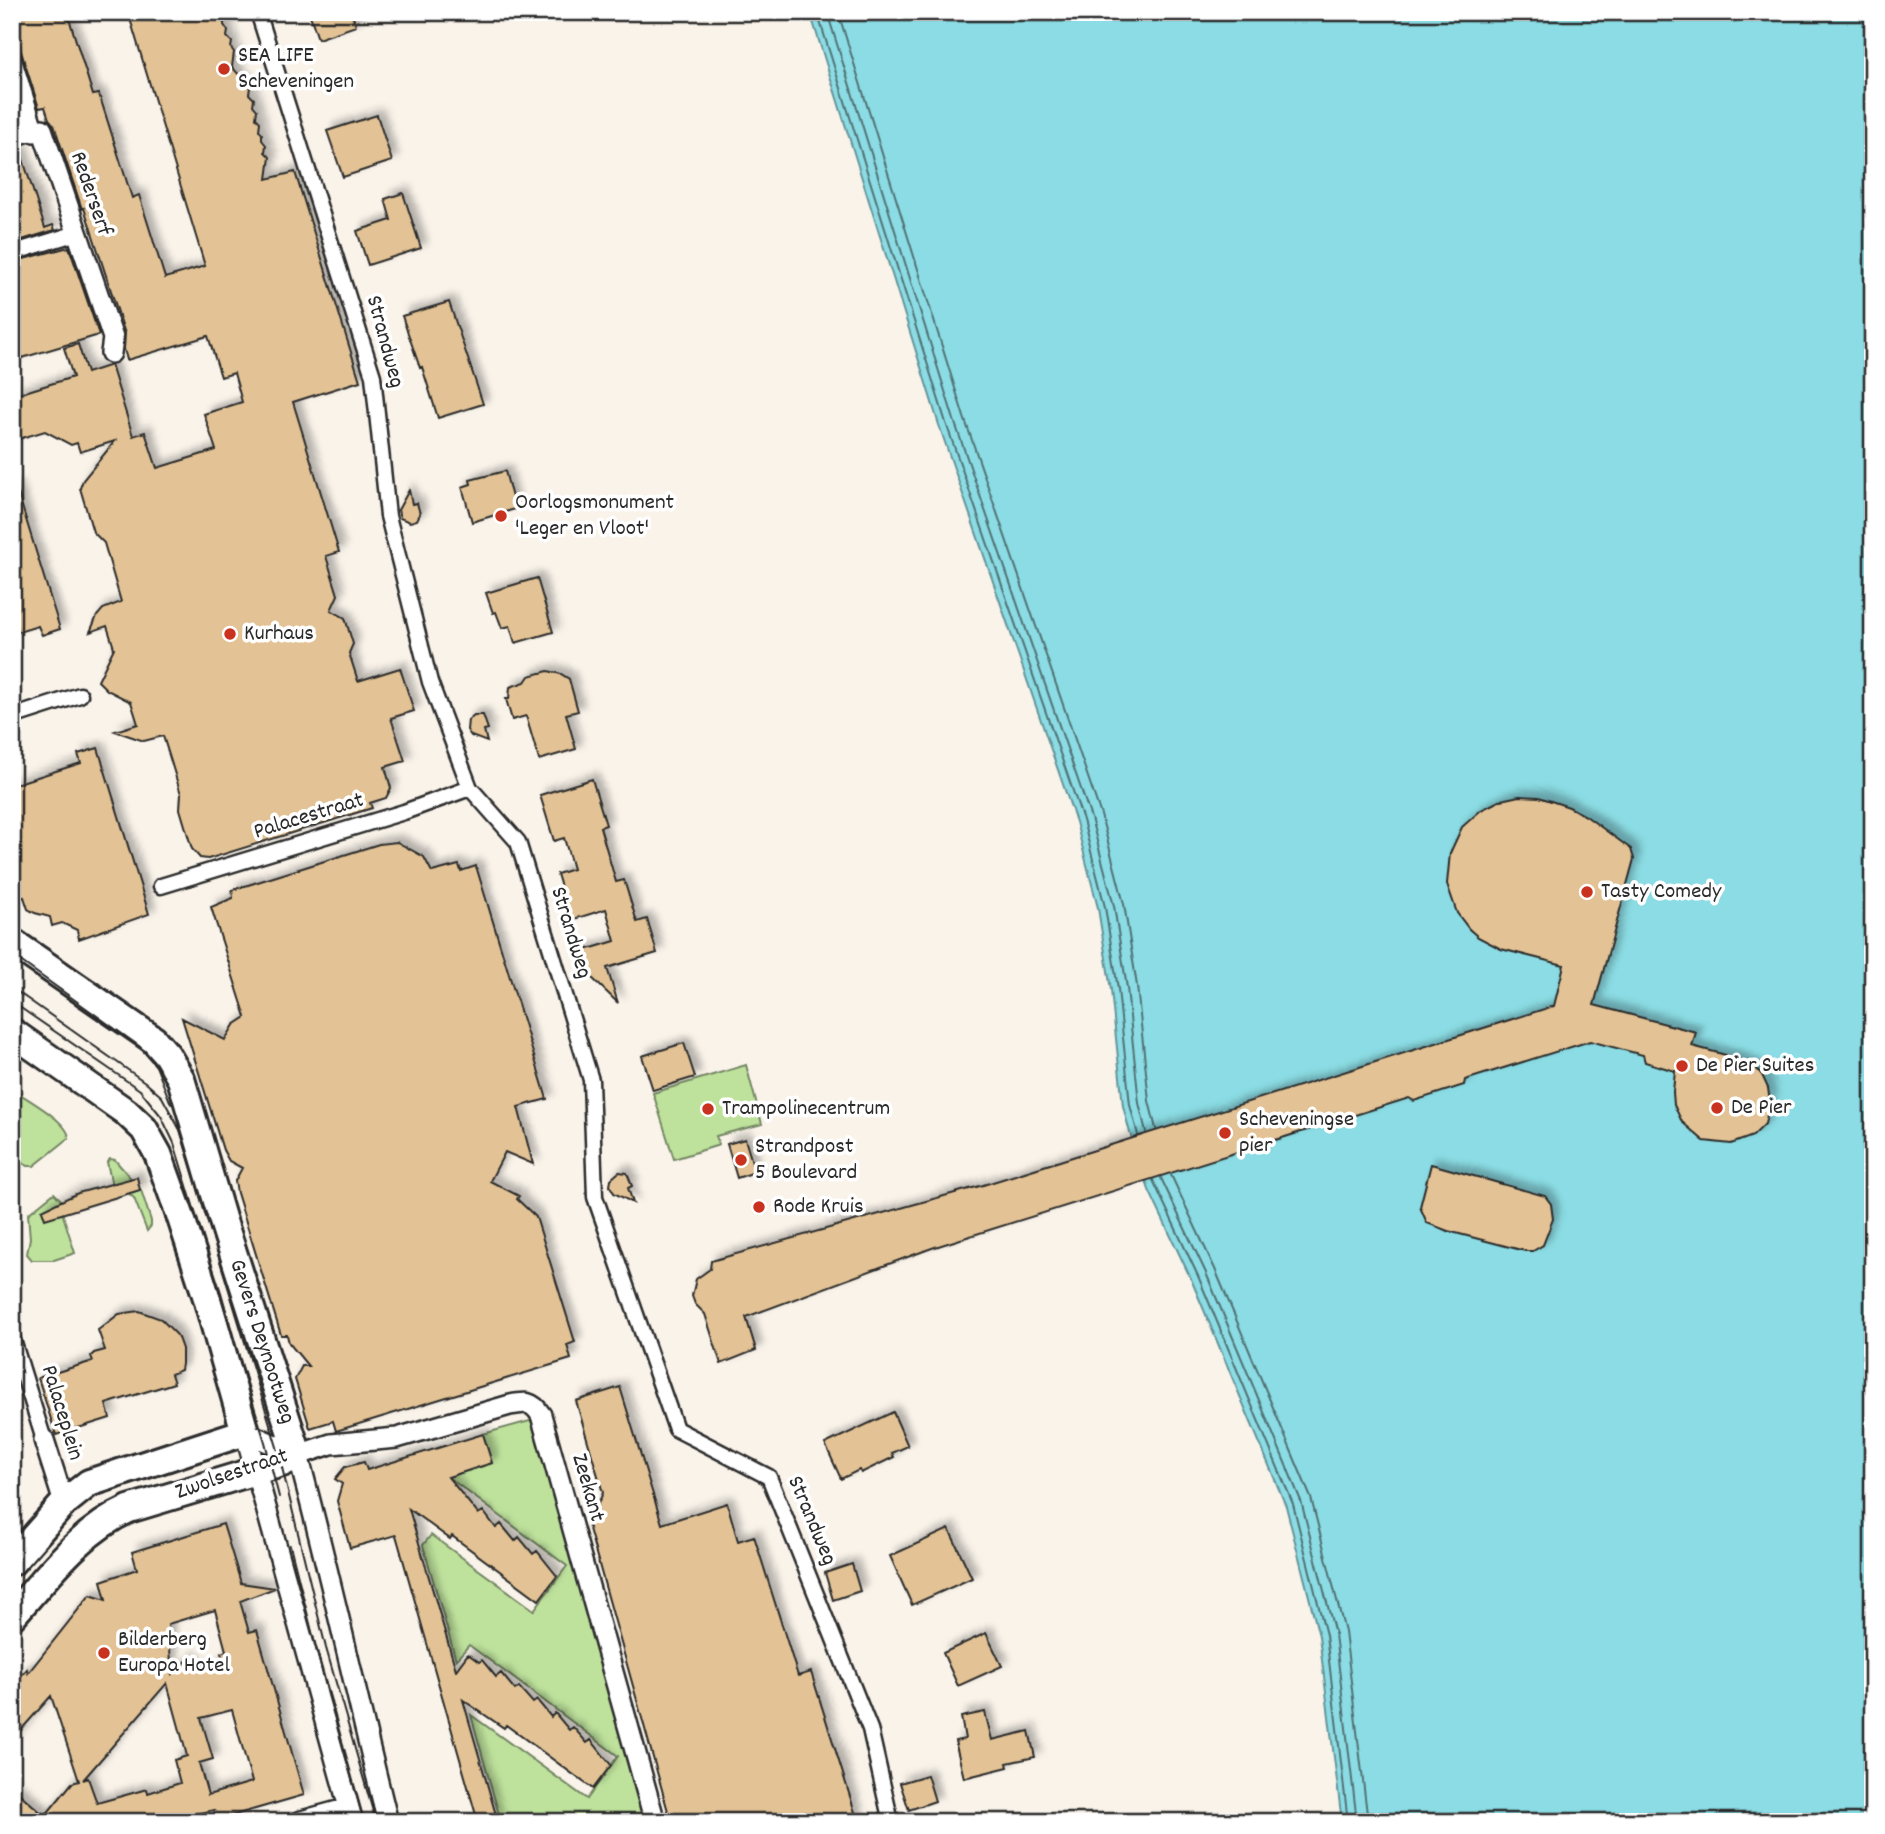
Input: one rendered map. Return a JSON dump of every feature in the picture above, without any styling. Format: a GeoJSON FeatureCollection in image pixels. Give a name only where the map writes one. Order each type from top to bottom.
{"type":"FeatureCollection","features":[{"type":"Feature","properties":{"kind":"main road","name":"Gevers Deynootweg"},"geometry":{"type":"LineString","coordinates":[[12,942],[154,1040],[167,1055],[181,1079],[222,1218],[299,1455]]}},
{"type":"Feature","properties":{"kind":"main road","name":"Gevers Deynootweg"},"geometry":{"type":"LineString","coordinates":[[12,1032],[126,1112],[144,1129],[158,1154],[181,1218],[245,1432]]}},
{"type":"Feature","properties":{"kind":"main road","name":"Zwolsestraat"},"geometry":{"type":"LineString","coordinates":[[12,1562],[78,1490],[100,1478],[245,1432]]}},
{"type":"Feature","properties":{"kind":"main road","name":"Zwolsestraat"},"geometry":{"type":"LineString","coordinates":[[12,1616],[61,1561],[93,1529],[109,1518],[129,1509],[256,1471],[299,1455]]}},
{"type":"Feature","properties":{"kind":"street","name":"Strandweg"},"geometry":{"type":"LineString","coordinates":[[258,12],[373,376],[388,516],[430,682],[470,788],[518,842],[591,1080],[594,1197],[676,1429],[769,1477],[870,1729],[891,1822]]}},
{"type":"Feature","properties":{"kind":"street","name":"Rederserf"},"geometry":{"type":"LineString","coordinates":[[12,62],[34,132],[42,129],[113,338],[111,353]]}},
{"type":"Feature","properties":{"kind":"street"},"geometry":{"type":"LineString","coordinates":[[12,139],[34,132]]}},
{"type":"Feature","properties":{"kind":"street"},"geometry":{"type":"LineString","coordinates":[[12,253],[77,233]]}},
{"type":"Feature","properties":{"kind":"street"},"geometry":{"type":"LineString","coordinates":[[12,717],[80,695]]}},
{"type":"Feature","properties":{"kind":"street","name":"Palacestraat"},"geometry":{"type":"LineString","coordinates":[[161,886],[404,812],[470,788]]}},
{"type":"Feature","properties":{"kind":"street","name":"Palaceplein"},"geometry":{"type":"LineString","coordinates":[[12,1336],[64,1503]]}},
{"type":"Feature","properties":{"kind":"street","name":"Zeekant"},"geometry":{"type":"LineString","coordinates":[[299,1455],[331,1444],[397,1438],[526,1401],[534,1405],[541,1415],[655,1822]]}},
{"type":"Feature","properties":{"kind":"street","name":"Zwolsestraat"},"geometry":{"type":"LineString","coordinates":[[245,1432],[299,1455]]}},
{"type":"Feature","properties":{"kind":"street","name":"Gevers Deynootweg"},"geometry":{"type":"LineString","coordinates":[[245,1432],[351,1815]]}},
{"type":"Feature","properties":{"kind":"street","name":"Gevers Deynootweg"},"geometry":{"type":"LineString","coordinates":[[299,1455],[388,1822]]}},
{"type":"Feature","properties":{"kind":"street"},"geometry":{"type":"LineString","coordinates":[[298,1822],[351,1815]]}},
{"type":"Feature","properties":{"kind":"green space","name":"Trampolinecentrum"},"geometry":{"type":"Polygon","coordinates":[[[746,1065],[762,1124],[716,1136],[719,1145],[674,1159],[653,1093],[746,1065]]]}},
{"type":"Feature","properties":{"kind":"green space"},"geometry":{"type":"Polygon","coordinates":[[[12,1089],[54,1118],[67,1131],[69,1138],[34,1166],[12,1158],[12,1089]]]}},
{"type":"Feature","properties":{"kind":"green space"},"geometry":{"type":"Polygon","coordinates":[[[110,1159],[115,1160],[141,1190],[151,1221],[147,1231],[134,1198],[126,1191],[114,1195],[107,1162],[110,1159]]]}},
{"type":"Feature","properties":{"kind":"green space"},"geometry":{"type":"Polygon","coordinates":[[[54,1193],[63,1202],[62,1212],[75,1253],[54,1260],[32,1260],[27,1254],[30,1238],[28,1214],[54,1193]]]}},
{"type":"Feature","properties":{"kind":"green space"},"geometry":{"type":"Polygon","coordinates":[[[537,1419],[648,1822],[501,1822],[471,1715],[587,1799],[618,1756],[469,1645],[456,1660],[423,1545],[431,1535],[534,1610],[567,1566],[448,1477],[492,1463],[483,1434],[537,1419]]]}},
{"type":"Feature","properties":{"kind":"water"},"geometry":{"type":"Polygon","coordinates":[[[810,12],[1873,12],[1873,1822],[1342,1822],[1319,1636],[1286,1506],[1191,1279],[1149,1190],[1130,1133],[1123,1106],[1111,990],[1098,908],[1076,822],[939,425],[810,12]]]}},
{"type":"Feature","properties":{"kind":"building"},"geometry":{"type":"Polygon","coordinates":[[[67,12],[93,95],[99,94],[132,198],[139,195],[165,278],[205,266],[128,12],[218,12],[224,19],[227,37],[232,42],[232,67],[250,87],[249,94],[254,99],[256,118],[260,122],[259,130],[266,145],[265,152],[270,157],[267,179],[295,172],[360,381],[293,402],[339,552],[326,556],[338,595],[331,610],[345,618],[353,644],[349,653],[358,681],[400,668],[414,711],[391,718],[405,761],[385,767],[391,788],[386,798],[370,803],[372,808],[208,859],[200,858],[192,849],[180,809],[181,794],[163,736],[144,741],[115,731],[138,724],[131,702],[107,690],[98,681],[114,648],[107,626],[90,632],[103,609],[121,602],[104,543],[93,532],[80,488],[83,480],[115,441],[80,452],[77,443],[71,445],[45,431],[12,441],[12,396],[73,377],[64,348],[78,344],[87,373],[111,365],[133,436],[145,432],[157,468],[216,450],[204,414],[242,402],[234,373],[221,377],[208,336],[127,360],[124,349],[125,334],[84,208],[82,209],[54,125],[45,107],[39,108],[12,23],[12,14],[67,12]]]}},
{"type":"Feature","properties":{"kind":"building"},"geometry":{"type":"Polygon","coordinates":[[[309,12],[351,12],[356,26],[318,39],[309,12]]]}},
{"type":"Feature","properties":{"kind":"building"},"geometry":{"type":"Polygon","coordinates":[[[377,115],[392,161],[343,177],[327,131],[377,115]]]}},
{"type":"Feature","properties":{"kind":"building"},"geometry":{"type":"Polygon","coordinates":[[[19,147],[45,228],[53,225],[55,230],[12,243],[12,148],[19,147]]]}},
{"type":"Feature","properties":{"kind":"building"},"geometry":{"type":"Polygon","coordinates":[[[403,193],[421,248],[368,265],[357,231],[391,220],[385,199],[403,193]]]}},
{"type":"Feature","properties":{"kind":"building"},"geometry":{"type":"Polygon","coordinates":[[[69,247],[99,335],[12,361],[12,262],[69,247]]]}},
{"type":"Feature","properties":{"kind":"building"},"geometry":{"type":"Polygon","coordinates":[[[449,302],[483,404],[438,418],[402,316],[449,302]]]}},
{"type":"Feature","properties":{"kind":"building"},"geometry":{"type":"Polygon","coordinates":[[[505,471],[515,509],[472,522],[462,487],[471,484],[470,480],[505,471]]]}},
{"type":"Feature","properties":{"kind":"building"},"geometry":{"type":"Polygon","coordinates":[[[12,487],[16,487],[60,629],[42,635],[38,626],[12,634],[12,487]]]}},
{"type":"Feature","properties":{"kind":"building"},"geometry":{"type":"Polygon","coordinates":[[[409,490],[412,504],[417,503],[420,514],[417,520],[410,522],[400,518],[398,510],[409,490]]]}},
{"type":"Feature","properties":{"kind":"building"},"geometry":{"type":"Polygon","coordinates":[[[537,578],[553,632],[515,643],[510,626],[502,628],[486,593],[537,578]]]}},
{"type":"Feature","properties":{"kind":"building"},"geometry":{"type":"Polygon","coordinates":[[[548,671],[569,679],[578,711],[566,714],[576,749],[539,760],[526,716],[512,720],[506,699],[509,699],[510,687],[525,682],[529,676],[548,671]]]}},
{"type":"Feature","properties":{"kind":"building"},"geometry":{"type":"Polygon","coordinates":[[[474,715],[483,715],[488,729],[484,730],[487,742],[471,736],[467,730],[468,720],[474,715]]]}},
{"type":"Feature","properties":{"kind":"building"},"geometry":{"type":"Polygon","coordinates":[[[98,748],[149,914],[79,939],[77,930],[62,923],[52,926],[50,917],[28,909],[24,897],[12,900],[12,785],[81,763],[78,754],[98,748]]]}},
{"type":"Feature","properties":{"kind":"building"},"geometry":{"type":"Polygon","coordinates":[[[592,779],[606,825],[600,827],[616,882],[624,880],[637,922],[647,919],[657,953],[607,968],[618,1003],[590,976],[582,951],[615,941],[606,909],[571,920],[557,874],[573,869],[564,838],[554,841],[540,795],[592,779]]]}},
{"type":"Feature","properties":{"kind":"building"},"geometry":{"type":"Polygon","coordinates":[[[1519,796],[1539,797],[1569,807],[1631,849],[1634,859],[1594,1005],[1696,1032],[1692,1046],[1737,1058],[1756,1068],[1768,1088],[1770,1102],[1765,1124],[1753,1136],[1731,1144],[1704,1141],[1682,1122],[1674,1105],[1675,1071],[1645,1062],[1643,1055],[1590,1041],[1465,1080],[1464,1085],[1414,1101],[1409,1098],[932,1248],[746,1317],[756,1350],[721,1364],[705,1314],[695,1304],[692,1296],[696,1279],[710,1269],[711,1261],[980,1186],[1554,1006],[1564,965],[1501,949],[1478,937],[1457,913],[1447,884],[1450,853],[1462,827],[1481,810],[1501,800],[1519,796]]]}},
{"type":"Feature","properties":{"kind":"building"},"geometry":{"type":"Polygon","coordinates":[[[397,842],[424,857],[432,872],[459,865],[461,871],[476,866],[547,1099],[518,1107],[533,1164],[505,1152],[490,1181],[519,1196],[517,1199],[536,1217],[575,1342],[567,1345],[571,1359],[336,1431],[333,1421],[310,1428],[295,1379],[302,1366],[308,1366],[289,1343],[287,1335],[281,1335],[237,1193],[235,1181],[242,1168],[229,1161],[223,1150],[182,1018],[225,1040],[234,1025],[246,1017],[211,907],[233,898],[232,890],[379,844],[397,842]]]}},
{"type":"Feature","properties":{"kind":"building"},"geometry":{"type":"Polygon","coordinates":[[[684,1043],[695,1077],[653,1090],[642,1056],[684,1043]]]}},
{"type":"Feature","properties":{"kind":"building","name":"Strandpost 5 Boulevard"},"geometry":{"type":"Polygon","coordinates":[[[745,1139],[755,1172],[737,1178],[727,1144],[745,1139]]]}},
{"type":"Feature","properties":{"kind":"building"},"geometry":{"type":"Polygon","coordinates":[[[1431,1164],[1545,1196],[1551,1204],[1553,1219],[1543,1245],[1533,1251],[1525,1251],[1427,1223],[1420,1207],[1431,1164]]]}},
{"type":"Feature","properties":{"kind":"building"},"geometry":{"type":"Polygon","coordinates":[[[619,1172],[627,1173],[632,1186],[628,1188],[633,1203],[614,1193],[610,1186],[611,1179],[619,1172]]]}},
{"type":"Feature","properties":{"kind":"building"},"geometry":{"type":"Polygon","coordinates":[[[137,1177],[140,1190],[45,1219],[42,1210],[78,1193],[137,1177]]]}},
{"type":"Feature","properties":{"kind":"building"},"geometry":{"type":"Polygon","coordinates":[[[139,1311],[161,1319],[177,1335],[182,1349],[182,1364],[181,1370],[171,1374],[174,1383],[106,1404],[110,1418],[56,1435],[38,1378],[93,1361],[91,1356],[94,1353],[105,1350],[98,1330],[119,1314],[139,1311]]]}},
{"type":"Feature","properties":{"kind":"building"},"geometry":{"type":"Polygon","coordinates":[[[620,1387],[662,1524],[727,1503],[738,1541],[754,1536],[798,1676],[811,1672],[858,1822],[671,1822],[588,1525],[603,1493],[576,1401],[620,1387]]]}},
{"type":"Feature","properties":{"kind":"building"},"geometry":{"type":"Polygon","coordinates":[[[893,1412],[908,1446],[892,1453],[894,1457],[861,1473],[859,1470],[841,1479],[825,1444],[893,1412]]]}},
{"type":"Feature","properties":{"kind":"building"},"geometry":{"type":"Polygon","coordinates":[[[483,1434],[492,1463],[448,1477],[478,1514],[483,1511],[496,1528],[501,1524],[515,1541],[519,1537],[533,1554],[537,1551],[557,1576],[539,1600],[452,1536],[450,1539],[409,1509],[456,1670],[468,1654],[479,1662],[482,1660],[496,1677],[501,1673],[515,1690],[519,1687],[533,1703],[537,1700],[551,1717],[555,1713],[569,1730],[573,1727],[587,1743],[591,1740],[611,1765],[593,1789],[506,1725],[504,1728],[463,1700],[498,1822],[478,1822],[396,1535],[350,1548],[337,1501],[342,1484],[335,1479],[345,1467],[364,1462],[367,1470],[483,1434]]]}},
{"type":"Feature","properties":{"kind":"building"},"geometry":{"type":"Polygon","coordinates":[[[223,1524],[241,1583],[275,1588],[240,1601],[249,1632],[257,1630],[304,1795],[217,1820],[214,1810],[191,1815],[176,1822],[12,1822],[12,1787],[45,1816],[72,1783],[79,1781],[51,1696],[12,1740],[12,1686],[27,1669],[28,1673],[90,1595],[106,1600],[101,1581],[137,1569],[132,1552],[223,1524]],[[215,1610],[168,1624],[172,1674],[190,1658],[199,1669],[224,1662],[221,1653],[226,1651],[215,1610]],[[167,1683],[83,1780],[88,1778],[97,1803],[147,1789],[148,1793],[180,1783],[174,1760],[187,1756],[167,1683]],[[232,1710],[201,1718],[213,1759],[199,1763],[208,1795],[252,1782],[232,1710]]]}},
{"type":"Feature","properties":{"kind":"building"},"geometry":{"type":"Polygon","coordinates":[[[949,1529],[972,1578],[912,1605],[890,1556],[949,1529]]]}},
{"type":"Feature","properties":{"kind":"building"},"geometry":{"type":"Polygon","coordinates":[[[852,1564],[860,1591],[833,1600],[825,1573],[852,1564]]]}},
{"type":"Feature","properties":{"kind":"building"},"geometry":{"type":"Polygon","coordinates":[[[986,1633],[1002,1666],[958,1686],[943,1653],[986,1633]]]}},
{"type":"Feature","properties":{"kind":"building"},"geometry":{"type":"Polygon","coordinates":[[[985,1712],[992,1740],[1029,1731],[1035,1757],[1007,1763],[1008,1767],[964,1778],[955,1741],[965,1739],[961,1717],[985,1712]]]}},
{"type":"Feature","properties":{"kind":"building"},"geometry":{"type":"Polygon","coordinates":[[[927,1775],[935,1801],[909,1810],[900,1783],[927,1775]]]}},
{"type":"Feature","properties":{"kind":"tram line"},"geometry":{"type":"LineString","coordinates":[[12,955],[139,1046],[156,1066],[171,1104]]}},
{"type":"Feature","properties":{"kind":"tram line"},"geometry":{"type":"LineString","coordinates":[[12,988],[145,1082],[162,1097],[180,1130],[277,1447],[326,1648],[376,1822]]}},
{"type":"Feature","properties":{"kind":"tram line"},"geometry":{"type":"LineString","coordinates":[[12,1002],[140,1090],[161,1116],[174,1143],[265,1442],[279,1497]]}},
{"type":"Feature","properties":{"kind":"tram line"},"geometry":{"type":"LineString","coordinates":[[290,1545],[364,1822]]}},
{"type":"Feature","properties":{"kind":"place","name":"SEA LIFE Scheveningen"},"geometry":{"type":"Point","coordinates":[224,69]}},
{"type":"Feature","properties":{"kind":"place","name":"Oorlogsmonument 'Leger en Vloot'"},"geometry":{"type":"Point","coordinates":[501,516]}},
{"type":"Feature","properties":{"kind":"place","name":"Kurhaus"},"geometry":{"type":"Point","coordinates":[230,634]}},
{"type":"Feature","properties":{"kind":"place","name":"Tasty Comedy"},"geometry":{"type":"Point","coordinates":[1587,892]}},
{"type":"Feature","properties":{"kind":"place","name":"De Pier Suites"},"geometry":{"type":"Point","coordinates":[1682,1066]}},
{"type":"Feature","properties":{"kind":"place","name":"De Pier"},"geometry":{"type":"Point","coordinates":[1717,1108]}},
{"type":"Feature","properties":{"kind":"place","name":"Trampolinecentrum"},"geometry":{"type":"Point","coordinates":[708,1109]}},
{"type":"Feature","properties":{"kind":"place","name":"Scheveningse pier"},"geometry":{"type":"Point","coordinates":[1225,1133]}},
{"type":"Feature","properties":{"kind":"place","name":"Strandpost 5 Boulevard"},"geometry":{"type":"Point","coordinates":[741,1160]}},
{"type":"Feature","properties":{"kind":"place","name":"Rode Kruis"},"geometry":{"type":"Point","coordinates":[759,1207]}},
{"type":"Feature","properties":{"kind":"place","name":"Bilderberg Europa Hotel"},"geometry":{"type":"Point","coordinates":[104,1653]}}]}
